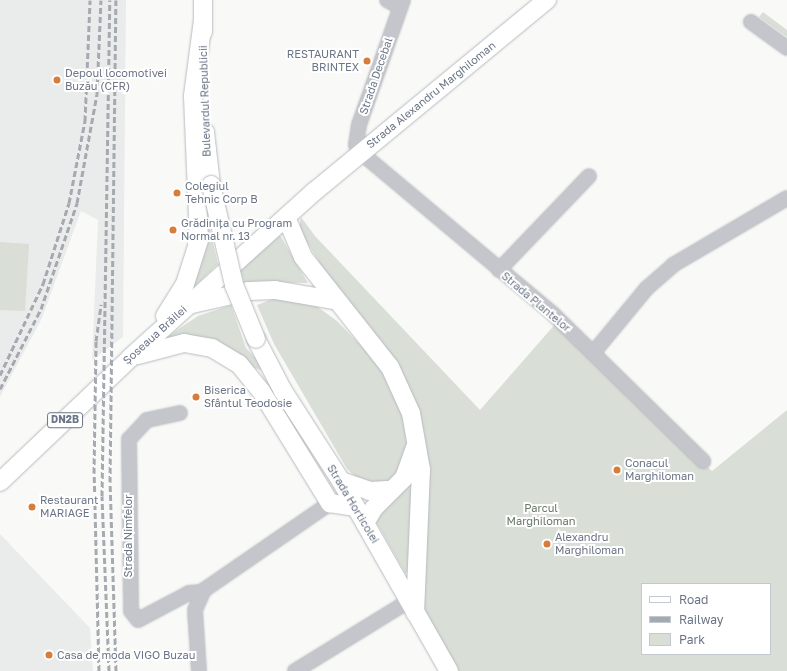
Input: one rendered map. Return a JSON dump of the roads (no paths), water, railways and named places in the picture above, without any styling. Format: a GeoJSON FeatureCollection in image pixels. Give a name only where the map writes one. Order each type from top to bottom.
{"type":"FeatureCollection","features":[{"type":"Feature","properties":{"kind":"main road","name":"Bulevardul Republicii"},"geometry":{"type":"LineString","coordinates":[[203,0],[203,109],[211,185],[234,285],[256,339]]}},
{"type":"Feature","properties":{"kind":"main road","name":"Strada Alexandru Marghiloman"},"geometry":{"type":"LineString","coordinates":[[315,191],[360,152],[547,0]]}},
{"type":"Feature","properties":{"kind":"main road"},"geometry":{"type":"LineString","coordinates":[[130,358],[178,298],[197,251],[193,96],[203,20]]}},
{"type":"Feature","properties":{"kind":"main road","name":"Șoseaua Brăilei"},"geometry":{"type":"LineString","coordinates":[[0,482],[146,343],[315,191]]}},
{"type":"Feature","properties":{"kind":"main road"},"geometry":{"type":"LineString","coordinates":[[286,216],[303,257],[334,300],[402,387],[417,441],[420,470],[417,559],[412,607]]}},
{"type":"Feature","properties":{"kind":"main road"},"geometry":{"type":"LineString","coordinates":[[188,305],[249,291],[275,290],[334,300]]}},
{"type":"Feature","properties":{"kind":"main road","name":"Strada Horticolei"},"geometry":{"type":"LineString","coordinates":[[256,339],[283,391],[341,481],[449,671]]}},
{"type":"Feature","properties":{"kind":"main road"},"geometry":{"type":"LineString","coordinates":[[130,358],[171,344],[184,343],[212,348],[239,364],[258,386],[330,503],[356,507]]}},
{"type":"Feature","properties":{"kind":"main road"},"geometry":{"type":"LineString","coordinates":[[365,523],[392,490],[404,478],[417,441]]}},
{"type":"Feature","properties":{"kind":"main road"},"geometry":{"type":"LineString","coordinates":[[341,481],[370,491],[392,490]]}},
{"type":"Feature","properties":{"kind":"main road"},"geometry":{"type":"LineString","coordinates":[[397,579],[410,579],[417,559]]}},
{"type":"Feature","properties":{"kind":"street"},"geometry":{"type":"LineString","coordinates":[[387,0],[401,3]]}},
{"type":"Feature","properties":{"kind":"street","name":"Strada Decebal"},"geometry":{"type":"LineString","coordinates":[[360,152],[356,145],[359,124],[401,3]]}},
{"type":"Feature","properties":{"kind":"street"},"geometry":{"type":"LineString","coordinates":[[751,22],[787,48]]}},
{"type":"Feature","properties":{"kind":"street","name":"Strada Plantelor"},"geometry":{"type":"LineString","coordinates":[[360,152],[594,352],[703,461]]}},
{"type":"Feature","properties":{"kind":"street"},"geometry":{"type":"LineString","coordinates":[[499,270],[589,176]]}},
{"type":"Feature","properties":{"kind":"street"},"geometry":{"type":"LineString","coordinates":[[594,352],[647,288],[673,265],[787,198]]}},
{"type":"Feature","properties":{"kind":"street","name":"Strada Nimfelor"},"geometry":{"type":"LineString","coordinates":[[180,413],[147,420],[129,439],[131,611],[138,620],[189,594],[202,592],[330,503]]}},
{"type":"Feature","properties":{"kind":"street"},"geometry":{"type":"LineString","coordinates":[[199,671],[195,610],[202,592]]}},
{"type":"Feature","properties":{"kind":"street"},"geometry":{"type":"LineString","coordinates":[[299,670],[412,607]]}},
{"type":"Feature","properties":{"kind":"railway"},"geometry":{"type":"LineString","coordinates":[[0,375],[43,284],[69,203],[85,121],[90,0]]}},
{"type":"Feature","properties":{"kind":"railway"},"geometry":{"type":"LineString","coordinates":[[0,389],[41,309],[77,203],[97,94],[101,0]]}},
{"type":"Feature","properties":{"kind":"railway"},"geometry":{"type":"LineString","coordinates":[[109,671],[102,496],[110,0]]}},
{"type":"Feature","properties":{"kind":"railway"},"geometry":{"type":"LineString","coordinates":[[116,0],[110,482],[116,671]]}},
{"type":"Feature","properties":{"kind":"railway"},"geometry":{"type":"LineString","coordinates":[[99,671],[94,473],[96,341],[101,304]]}},
{"type":"Feature","properties":{"kind":"place","name":"RESTAURANT BRINTEX"},"geometry":{"type":"Point","coordinates":[367,61]}},
{"type":"Feature","properties":{"kind":"place","name":"Depoul locomotivei Buzău (CFR)"},"geometry":{"type":"Point","coordinates":[57,80]}},
{"type":"Feature","properties":{"kind":"place","name":"Colegiul Tehnic Corp B"},"geometry":{"type":"Point","coordinates":[177,193]}},
{"type":"Feature","properties":{"kind":"place","name":"Grădinița cu Program Normal nr. 13"},"geometry":{"type":"Point","coordinates":[173,230]}},
{"type":"Feature","properties":{"kind":"place","name":"Biserica Sfântul Teodosie"},"geometry":{"type":"Point","coordinates":[196,397]}},
{"type":"Feature","properties":{"kind":"place","name":"Conacul Marghiloman"},"geometry":{"type":"Point","coordinates":[617,470]}},
{"type":"Feature","properties":{"kind":"place","name":"Restaurant MARIAGE"},"geometry":{"type":"Point","coordinates":[32,507]}},
{"type":"Feature","properties":{"kind":"place","name":"Alexandru Marghiloman"},"geometry":{"type":"Point","coordinates":[547,544]}},
{"type":"Feature","properties":{"kind":"place","name":"Casa de moda VIGO Buzau"},"geometry":{"type":"Point","coordinates":[49,655]}},
{"type":"Feature","properties":{"kind":"park label","name":"Parcul Marghiloman"},"geometry":{"type":"Point","coordinates":[541,515]}}]}
